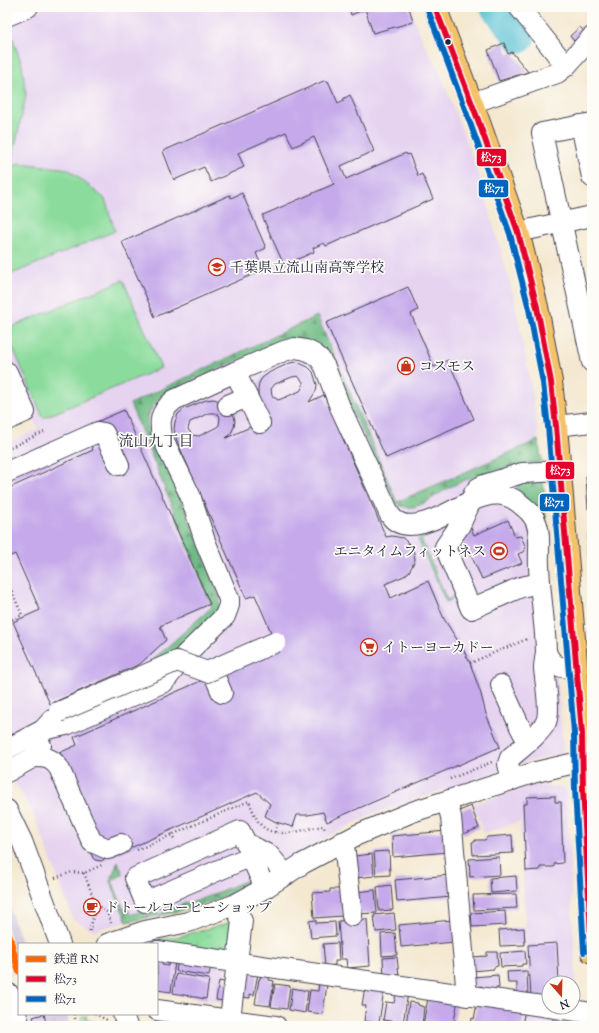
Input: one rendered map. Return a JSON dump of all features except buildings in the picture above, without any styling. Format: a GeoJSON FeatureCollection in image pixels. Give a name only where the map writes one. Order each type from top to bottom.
{"type":"FeatureCollection","features":[{"type":"Feature","properties":{"kind":"main road"},"geometry":{"type":"LineString","coordinates":[[435,7],[472,103],[518,232],[537,307],[551,382],[577,668],[587,760],[592,952]]}},
{"type":"Feature","properties":{"kind":"street"},"geometry":{"type":"LineString","coordinates":[[7,16],[28,7]]}},
{"type":"Feature","properties":{"kind":"street"},"geometry":{"type":"LineString","coordinates":[[519,7],[566,66]]}},
{"type":"Feature","properties":{"kind":"street"},"geometry":{"type":"LineString","coordinates":[[472,103],[557,73],[566,66],[592,37]]}},
{"type":"Feature","properties":{"kind":"street"},"geometry":{"type":"LineString","coordinates":[[592,177],[586,124],[542,133],[592,362]]}},
{"type":"Feature","properties":{"kind":"street"},"geometry":{"type":"LineString","coordinates":[[518,232],[592,216]]}},
{"type":"Feature","properties":{"kind":"street"},"geometry":{"type":"LineString","coordinates":[[34,757],[39,748],[63,718],[164,682],[186,654],[225,616],[230,604],[230,599],[204,541],[190,495],[162,437],[160,427],[161,416],[166,407],[174,400],[284,351],[296,348],[306,350],[320,359],[325,367],[340,407],[394,521],[409,526],[432,520]]}},
{"type":"Feature","properties":{"kind":"street"},"geometry":{"type":"LineString","coordinates":[[7,372],[25,412],[7,420]]}},
{"type":"Feature","properties":{"kind":"street"},"geometry":{"type":"LineString","coordinates":[[235,372],[260,423]]}},
{"type":"Feature","properties":{"kind":"street"},"geometry":{"type":"LineString","coordinates":[[228,406],[247,397]]}},
{"type":"Feature","properties":{"kind":"street"},"geometry":{"type":"LineString","coordinates":[[556,426],[592,422]]}},
{"type":"Feature","properties":{"kind":"street"},"geometry":{"type":"LineString","coordinates":[[7,472],[98,432],[104,433],[119,465]]}},
{"type":"Feature","properties":{"kind":"street"},"geometry":{"type":"LineString","coordinates":[[382,497],[393,511],[408,516],[418,513],[478,482],[522,472],[560,471]]}},
{"type":"Feature","properties":{"kind":"street"},"geometry":{"type":"LineString","coordinates":[[522,472],[478,488],[474,493],[460,525],[445,547],[471,609],[521,588],[540,583]]}},
{"type":"Feature","properties":{"kind":"street"},"geometry":{"type":"LineString","coordinates":[[403,538],[432,520],[471,501],[489,495],[501,495],[514,499],[530,512],[535,519],[538,529],[540,583],[546,652],[544,668],[548,715],[546,723],[510,758],[508,764],[512,780]]}},
{"type":"Feature","properties":{"kind":"street"},"geometry":{"type":"LineString","coordinates":[[7,749],[63,718],[176,662],[207,672],[276,642]]}},
{"type":"Feature","properties":{"kind":"street"},"geometry":{"type":"LineString","coordinates":[[546,652],[553,664],[560,668],[577,668]]}},
{"type":"Feature","properties":{"kind":"street"},"geometry":{"type":"LineString","coordinates":[[212,670],[222,693]]}},
{"type":"Feature","properties":{"kind":"street"},"geometry":{"type":"LineString","coordinates":[[501,685],[528,742]]}},
{"type":"Feature","properties":{"kind":"street"},"geometry":{"type":"LineString","coordinates":[[7,772],[34,757],[51,759],[60,768],[92,842],[108,849],[121,844]]}},
{"type":"Feature","properties":{"kind":"street"},"geometry":{"type":"LineString","coordinates":[[114,943],[148,938],[234,905],[266,888],[302,864],[342,842],[412,812],[536,772],[587,760]]}},
{"type":"Feature","properties":{"kind":"street"},"geometry":{"type":"LineString","coordinates":[[447,801],[451,817],[467,996]]}},
{"type":"Feature","properties":{"kind":"street"},"geometry":{"type":"LineString","coordinates":[[7,810],[22,841],[60,943]]}},
{"type":"Feature","properties":{"kind":"street"},"geometry":{"type":"LineString","coordinates":[[266,888],[252,859],[249,858],[145,902],[135,878],[240,831],[246,843],[269,856],[286,875]]}},
{"type":"Feature","properties":{"kind":"street"},"geometry":{"type":"LineString","coordinates":[[342,842],[345,852],[352,916]]}},
{"type":"Feature","properties":{"kind":"street"},"geometry":{"type":"LineString","coordinates":[[230,1020],[242,921],[234,905]]}},
{"type":"Feature","properties":{"kind":"street"},"geometry":{"type":"LineString","coordinates":[[158,952],[541,1006]]}},
{"type":"Feature","properties":{"kind":"street"},"geometry":{"type":"LineString","coordinates":[[12,992],[20,1026]]}},
{"type":"Feature","properties":{"kind":"street"},"geometry":{"type":"LineString","coordinates":[[158,1010],[276,1026]]}},
{"type":"Feature","properties":{"kind":"street"},"geometry":{"type":"LineString","coordinates":[[581,1011],[592,1013]]}},
{"type":"Feature","properties":{"kind":"street"},"geometry":{"type":"LineString","coordinates":[[123,1015],[127,1026]]}},
{"type":"Feature","properties":{"kind":"path"},"geometry":{"type":"LineString","coordinates":[[7,448],[44,432]]}},
{"type":"Feature","properties":{"kind":"path"},"geometry":{"type":"LineString","coordinates":[[7,580],[22,615],[7,622]]}},
{"type":"Feature","properties":{"kind":"path"},"geometry":{"type":"LineString","coordinates":[[470,663],[527,638]]}},
{"type":"Feature","properties":{"kind":"path"},"geometry":{"type":"LineString","coordinates":[[448,780],[492,762],[497,757]]}},
{"type":"Feature","properties":{"kind":"path"},"geometry":{"type":"LineString","coordinates":[[276,832],[278,823]]}},
{"type":"Feature","properties":{"kind":"path"},"geometry":{"type":"LineString","coordinates":[[84,873],[96,905],[89,934]]}},
{"type":"Feature","properties":{"kind":"path"},"geometry":{"type":"LineString","coordinates":[[96,905],[107,912],[112,925]]}},
{"type":"Feature","properties":{"kind":"path"},"geometry":{"type":"LineString","coordinates":[[74,1015],[77,1026]]}},
{"type":"Feature","properties":{"kind":"shaded area"},"geometry":{"type":"Polygon","coordinates":[[[47,7],[410,7],[423,42],[438,67],[474,162],[514,297],[532,391],[542,462],[563,753],[527,762],[372,814],[329,836],[252,882],[214,901],[168,914],[106,927],[95,931],[73,919],[32,811],[7,773],[7,443],[38,429],[7,359],[7,24],[47,7]]]}},
{"type":"Feature","properties":{"kind":"shaded area"},"geometry":{"type":"Polygon","coordinates":[[[533,785],[566,788],[575,975],[541,975],[541,989],[529,999],[520,821],[484,833],[473,804],[533,785]]]}},
{"type":"Feature","properties":{"kind":"shaded area"},"geometry":{"type":"Polygon","coordinates":[[[7,901],[22,943],[18,943],[18,972],[12,975],[7,957],[7,901]]]}},
{"type":"Feature","properties":{"kind":"shaded area"},"geometry":{"type":"Polygon","coordinates":[[[158,956],[226,965],[227,1003],[158,992],[158,956]]]}},
{"type":"Feature","properties":{"kind":"shaded area"},"geometry":{"type":"Polygon","coordinates":[[[526,1009],[541,1011],[541,1015],[578,1016],[579,1026],[524,1026],[526,1009]]]}},
{"type":"Feature","properties":{"kind":"shaded area"},"geometry":{"type":"Polygon","coordinates":[[[22,1015],[67,1015],[69,1026],[25,1026],[22,1015]]]}},
{"type":"Feature","properties":{"kind":"green space"},"geometry":{"type":"Polygon","coordinates":[[[10,31],[22,65],[26,95],[13,156],[7,165],[7,33],[10,31]]]}},
{"type":"Feature","properties":{"kind":"green space"},"geometry":{"type":"Polygon","coordinates":[[[20,163],[68,169],[105,199],[115,231],[7,276],[7,169],[20,163]]]}},
{"type":"Feature","properties":{"kind":"green space"},"geometry":{"type":"Polygon","coordinates":[[[123,280],[161,368],[43,418],[7,334],[7,329],[123,280]]]}},
{"type":"Feature","properties":{"kind":"green space"},"geometry":{"type":"Polygon","coordinates":[[[317,316],[397,502],[538,440],[542,462],[507,468],[474,477],[452,486],[426,502],[414,507],[406,507],[396,504],[324,350],[314,343],[299,339],[282,341],[168,391],[157,401],[151,410],[147,430],[151,440],[175,482],[220,598],[218,611],[168,658],[146,666],[212,607],[130,404],[317,316]]]}},
{"type":"Feature","properties":{"kind":"green space"},"geometry":{"type":"Polygon","coordinates":[[[543,479],[547,532],[517,488],[518,482],[543,479]]]}},
{"type":"Feature","properties":{"kind":"green space"},"geometry":{"type":"Polygon","coordinates":[[[453,519],[450,526],[421,539],[447,600],[459,595],[446,602],[418,539],[453,519]]]}},
{"type":"Feature","properties":{"kind":"green space"},"geometry":{"type":"Polygon","coordinates":[[[118,862],[123,874],[112,881],[124,910],[128,909],[131,915],[143,910],[145,916],[157,911],[159,915],[187,902],[189,904],[255,877],[256,880],[225,896],[203,905],[171,913],[127,922],[110,881],[118,862]]]}},
{"type":"Feature","properties":{"kind":"green space"},"geometry":{"type":"Polygon","coordinates":[[[231,922],[236,927],[232,953],[160,948],[160,939],[181,936],[231,922]]]}},
{"type":"Feature","properties":{"kind":"green space"},"geometry":{"type":"Polygon","coordinates":[[[82,1016],[87,1016],[86,1019],[99,1024],[100,1021],[104,1026],[83,1026],[82,1016]]]}},
{"type":"Feature","properties":{"kind":"waterway"},"geometry":{"type":"LineString","coordinates":[[495,7],[520,38]]}},
{"type":"Feature","properties":{"kind":"rail line","name":"RN"},"geometry":{"type":"LineString","coordinates":[[7,929],[18,968]]}},
{"type":"Feature","properties":{"kind":"transit line","name":"松73"},"geometry":{"type":"LineString","coordinates":[[435,7],[477,117],[518,232],[537,307],[551,382],[582,733],[583,789],[592,952]]}},
{"type":"Feature","properties":{"kind":"transit line","name":"松71"},"geometry":{"type":"LineString","coordinates":[[428,10],[510,234],[529,309],[543,383],[574,733],[575,789],[584,952]]}},
{"type":"Feature","properties":{"kind":"place","name":"千葉県立流山南高等学校"},"geometry":{"type":"Point","coordinates":[217,267]}},
{"type":"Feature","properties":{"kind":"place","name":"コスモス"},"geometry":{"type":"Point","coordinates":[406,366]}},
{"type":"Feature","properties":{"kind":"place","name":"エニタイムフィットネス"},"geometry":{"type":"Point","coordinates":[499,551]}},
{"type":"Feature","properties":{"kind":"place","name":"イトーヨーカドー"},"geometry":{"type":"Point","coordinates":[369,647]}},
{"type":"Feature","properties":{"kind":"place","name":"ドトールコーヒーショップ"},"geometry":{"type":"Point","coordinates":[92,907]}},
{"type":"Feature","properties":{"kind":"district","name":"流山九丁目"},"geometry":{"type":"Point","coordinates":[156,441]}}]}
